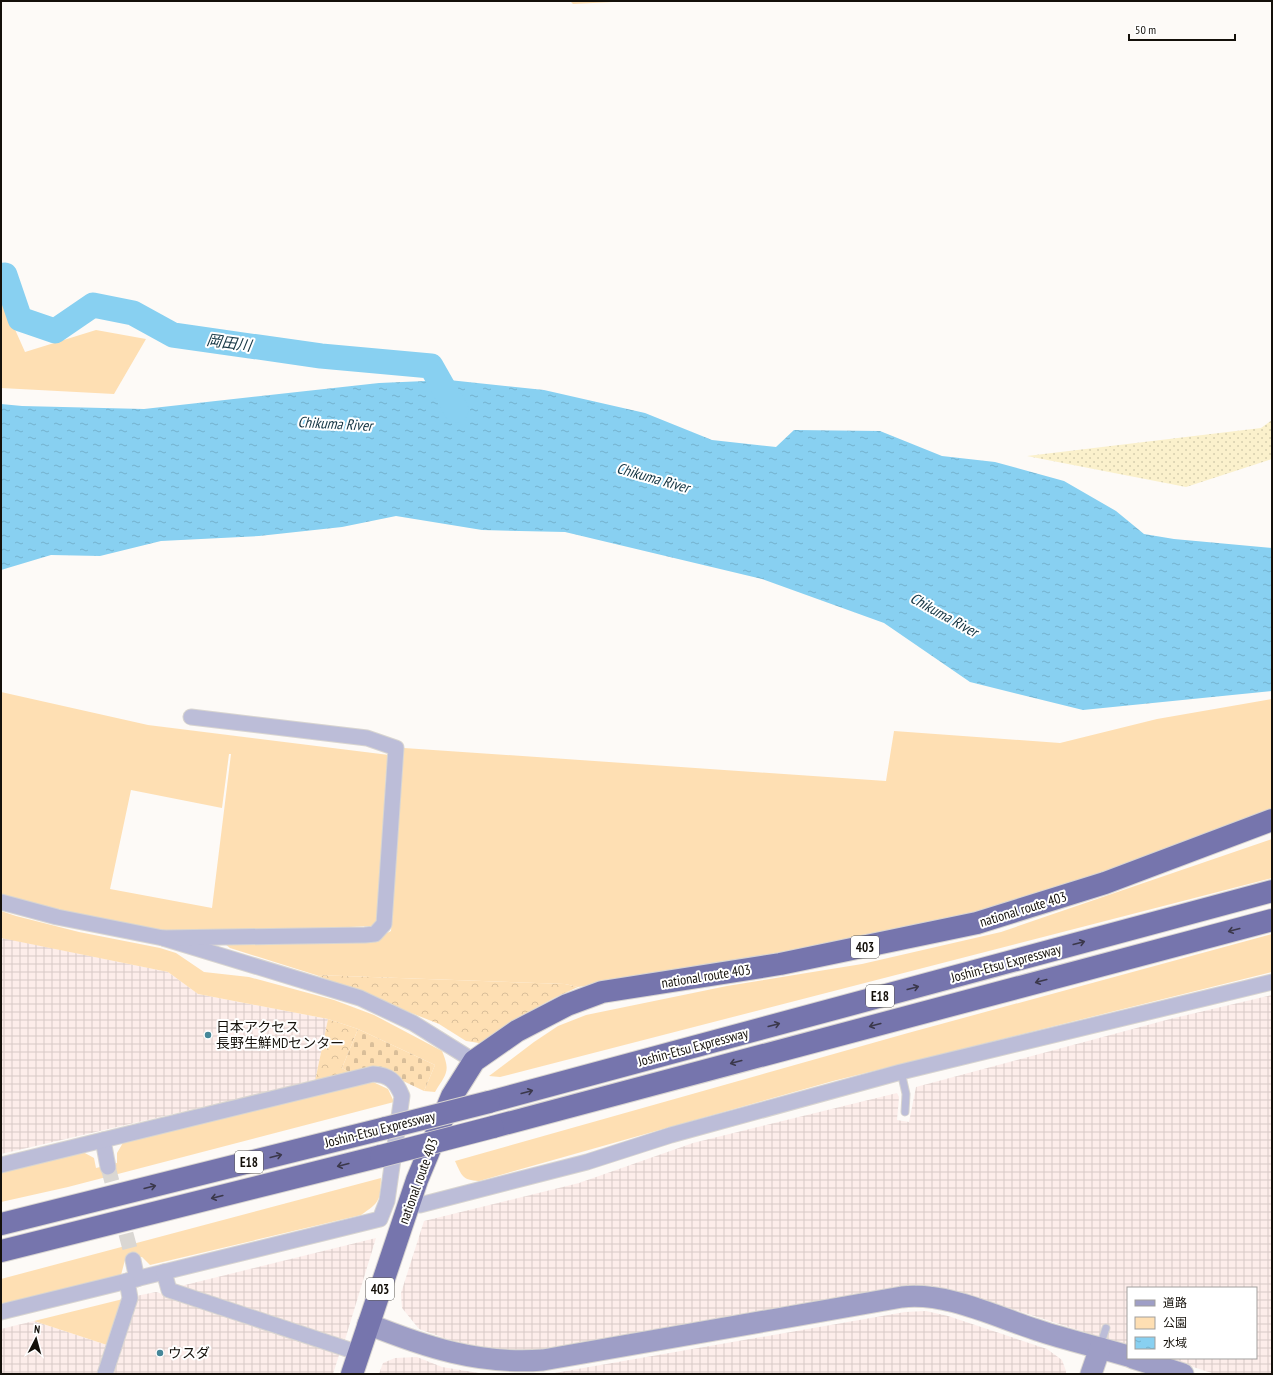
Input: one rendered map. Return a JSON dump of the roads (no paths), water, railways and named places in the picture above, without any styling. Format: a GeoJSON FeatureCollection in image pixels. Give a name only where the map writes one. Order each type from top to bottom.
{"type":"FeatureCollection","features":[{"type":"Feature","properties":{"kind":"highway","name":"national route 403"},"geometry":{"type":"LineString","coordinates":[[352,1374],[415,1186],[452,1096],[474,1061],[517,1031],[567,1005],[602,992],[780,964],[977,923],[1105,883],[1272,820]]}},
{"type":"Feature","properties":{"kind":"highway","name":"Joshin-Etsu Expressway"},"geometry":{"type":"LineString","coordinates":[[1,1224],[489,1102],[1272,891]]}},
{"type":"Feature","properties":{"kind":"highway","name":"Joshin-Etsu Expressway"},"geometry":{"type":"LineString","coordinates":[[1,1251],[381,1156],[1272,920]]}},
{"type":"Feature","properties":{"kind":"highway","name":"Joshin-Etsu Expressway"},"geometry":{"type":"LineString","coordinates":[[1,1218],[112,1197]]}},
{"type":"Feature","properties":{"kind":"highway","name":"Joshin-Etsu Expressway"},"geometry":{"type":"LineString","coordinates":[[1,1255],[116,1223]]}},
{"type":"Feature","properties":{"kind":"street"},"geometry":{"type":"LineString","coordinates":[[163,938],[375,934],[384,924],[396,748],[367,738],[191,717]]}},
{"type":"Feature","properties":{"kind":"street"},"geometry":{"type":"LineString","coordinates":[[1,902],[57,917],[163,938],[360,998],[413,1023],[474,1061]]}},
{"type":"Feature","properties":{"kind":"street"},"geometry":{"type":"LineString","coordinates":[[420,1205],[587,1162],[671,1135],[901,1072],[1272,982]]}},
{"type":"Feature","properties":{"kind":"street"},"geometry":{"type":"LineString","coordinates":[[1,1165],[373,1074],[384,1075],[398,1087],[402,1096],[387,1201],[380,1219],[1,1312]]}},
{"type":"Feature","properties":{"kind":"street"},"geometry":{"type":"LineString","coordinates":[[103,1140],[108,1167]]}},
{"type":"Feature","properties":{"kind":"street"},"geometry":{"type":"LineString","coordinates":[[105,1374],[130,1298],[133,1260]]}},
{"type":"Feature","properties":{"kind":"street"},"geometry":{"type":"LineString","coordinates":[[164,1272],[169,1290],[359,1353]]}},
{"type":"Feature","properties":{"kind":"street"},"geometry":{"type":"LineString","coordinates":[[368,1324],[458,1354],[480,1359],[521,1362],[902,1297],[922,1296],[957,1303],[1038,1330],[1127,1356]]}},
{"type":"Feature","properties":{"kind":"street"},"geometry":{"type":"LineString","coordinates":[[1091,1374],[1100,1348]]}},
{"type":"Feature","properties":{"kind":"street"},"geometry":{"type":"LineString","coordinates":[[1136,1359],[1183,1374]]}},
{"type":"Feature","properties":{"kind":"lane"},"geometry":{"type":"LineString","coordinates":[[901,1072],[906,1094],[905,1112]]}},
{"type":"Feature","properties":{"kind":"lane"},"geometry":{"type":"LineString","coordinates":[[1100,1348],[1106,1328]]}},
{"type":"Feature","properties":{"kind":"water","name":"Chikuma River"},"geometry":{"type":"Polygon","coordinates":[[[449,380],[544,390],[645,413],[712,440],[776,447],[794,430],[880,431],[942,456],[995,462],[1064,481],[1116,511],[1144,534],[1174,539],[1272,548],[1272,691],[1083,710],[970,682],[884,623],[762,579],[565,532],[482,530],[396,516],[342,527],[259,536],[161,541],[100,556],[51,555],[1,570],[1,404],[22,406],[144,409],[379,383],[449,380]]]}},
{"type":"Feature","properties":{"kind":"waterway","name":"岡田川"},"geometry":{"type":"LineString","coordinates":[[1,276],[5,275],[20,319],[55,331],[93,305],[133,313],[173,335],[321,356],[431,366],[456,410]]}},
{"type":"Feature","properties":{"kind":"tunnel"},"geometry":{"type":"LineString","coordinates":[[108,1167],[133,1260]]}},
{"type":"Feature","properties":{"kind":"place","name":"日本アクセス 長野生鮮MDセンター"},"geometry":{"type":"Point","coordinates":[208,1035]}},
{"type":"Feature","properties":{"kind":"place","name":"ウスダ"},"geometry":{"type":"Point","coordinates":[160,1353]}}]}
